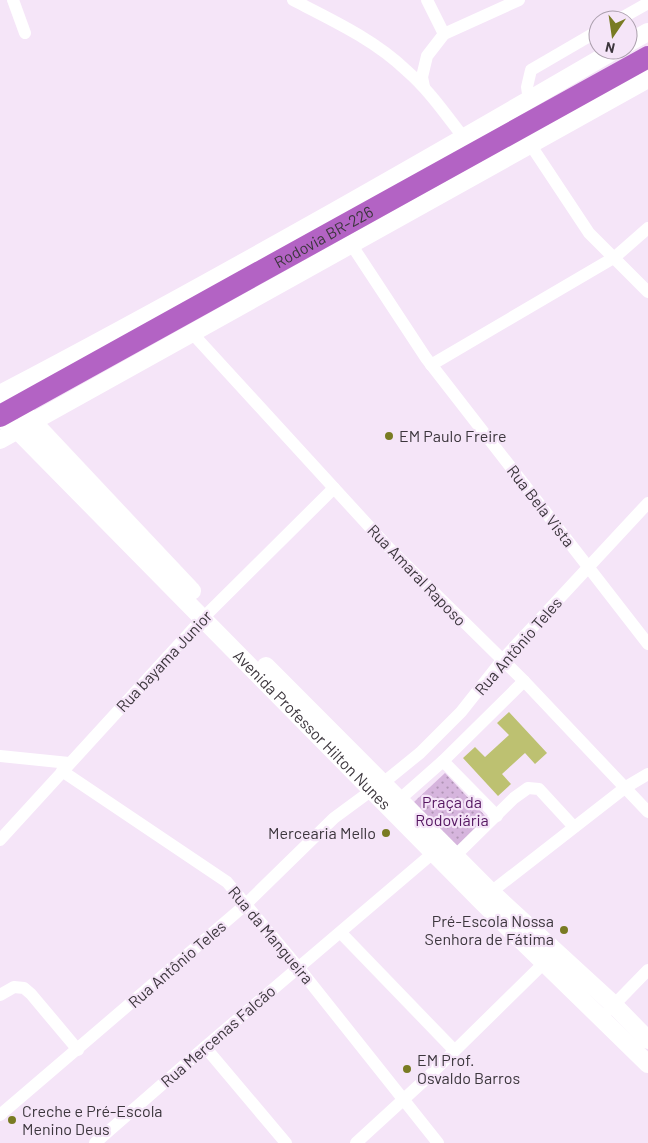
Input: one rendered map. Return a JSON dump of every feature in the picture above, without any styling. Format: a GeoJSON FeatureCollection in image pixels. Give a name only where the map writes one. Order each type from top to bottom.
{"type":"FeatureCollection","features":[{"type":"Feature","properties":{"kind":"highway","name":"Rodovia BR-226"},"geometry":{"type":"LineString","coordinates":[[4,408],[525,136],[648,57]]}},
{"type":"Feature","properties":{"kind":"main road"},"geometry":{"type":"LineString","coordinates":[[4,408],[90,347],[464,138],[598,60]]}},
{"type":"Feature","properties":{"kind":"main road"},"geometry":{"type":"LineString","coordinates":[[0,440],[351,244],[525,136],[648,79]]}},
{"type":"Feature","properties":{"kind":"main road","name":"Avenida Professor Hilton Nunes"},"geometry":{"type":"LineString","coordinates":[[4,408],[26,427],[207,615],[486,897],[608,1011],[648,1064]]}},
{"type":"Feature","properties":{"kind":"main road","name":"Avenida Professor Hilton Nunes"},"geometry":{"type":"LineString","coordinates":[[395,803],[433,852],[451,861]]}},
{"type":"Feature","properties":{"kind":"main road","name":"Avenida Professor Hilton Nunes"},"geometry":{"type":"LineString","coordinates":[[486,897],[543,964],[648,1040]]}},
{"type":"Feature","properties":{"kind":"street"},"geometry":{"type":"LineString","coordinates":[[13,0],[25,32]]}},
{"type":"Feature","properties":{"kind":"street"},"geometry":{"type":"LineString","coordinates":[[293,0],[377,48],[396,61],[424,87],[464,138]]}},
{"type":"Feature","properties":{"kind":"street"},"geometry":{"type":"LineString","coordinates":[[427,0],[444,34]]}},
{"type":"Feature","properties":{"kind":"street"},"geometry":{"type":"LineString","coordinates":[[424,87],[422,77],[427,56],[444,34],[462,28],[519,0]]}},
{"type":"Feature","properties":{"kind":"street"},"geometry":{"type":"LineString","coordinates":[[636,10],[648,3]]}},
{"type":"Feature","properties":{"kind":"street"},"geometry":{"type":"LineString","coordinates":[[529,100],[527,87],[531,70],[588,37]]}},
{"type":"Feature","properties":{"kind":"street"},"geometry":{"type":"LineString","coordinates":[[525,136],[577,218],[589,233],[648,292]]}},
{"type":"Feature","properties":{"kind":"street"},"geometry":{"type":"LineString","coordinates":[[431,365],[615,257],[648,228]]}},
{"type":"Feature","properties":{"kind":"street","name":"Rua Bela Vista"},"geometry":{"type":"LineString","coordinates":[[351,244],[431,365],[648,644]]}},
{"type":"Feature","properties":{"kind":"street","name":"Rua Amaral Raposo"},"geometry":{"type":"LineString","coordinates":[[192,333],[388,547],[524,681],[648,812]]}},
{"type":"Feature","properties":{"kind":"street","name":"Rua bayama Junior"},"geometry":{"type":"LineString","coordinates":[[0,840],[65,767],[207,615],[334,488]]}},
{"type":"Feature","properties":{"kind":"street","name":"Rua Antônio Teles"},"geometry":{"type":"LineString","coordinates":[[0,1115],[244,906],[334,818],[378,787],[420,753],[461,712],[503,660],[648,503]]}},
{"type":"Feature","properties":{"kind":"street","name":"Rua Antônio Teles"},"geometry":{"type":"LineString","coordinates":[[395,803],[444,761],[524,681]]}},
{"type":"Feature","properties":{"kind":"street"},"geometry":{"type":"LineString","coordinates":[[461,712],[477,729]]}},
{"type":"Feature","properties":{"kind":"street","name":"Rua da Mangueira"},"geometry":{"type":"LineString","coordinates":[[0,756],[65,767],[227,882],[244,906],[298,967],[438,1143]]}},
{"type":"Feature","properties":{"kind":"street"},"geometry":{"type":"LineString","coordinates":[[444,761],[497,816]]}},
{"type":"Feature","properties":{"kind":"street"},"geometry":{"type":"LineString","coordinates":[[486,897],[626,787],[648,774]]}},
{"type":"Feature","properties":{"kind":"street"},"geometry":{"type":"LineString","coordinates":[[451,861],[521,792],[533,788],[539,789],[574,827]]}},
{"type":"Feature","properties":{"kind":"street","name":"Rua Mercenas Falcão"},"geometry":{"type":"LineString","coordinates":[[95,1143],[204,1046],[341,933],[433,852]]}},
{"type":"Feature","properties":{"kind":"street"},"geometry":{"type":"LineString","coordinates":[[341,933],[454,1050]]}},
{"type":"Feature","properties":{"kind":"street"},"geometry":{"type":"LineString","coordinates":[[356,1143],[543,964]]}},
{"type":"Feature","properties":{"kind":"street"},"geometry":{"type":"LineString","coordinates":[[608,1011],[648,970]]}},
{"type":"Feature","properties":{"kind":"street"},"geometry":{"type":"LineString","coordinates":[[0,995],[14,987],[27,991],[78,1050]]}},
{"type":"Feature","properties":{"kind":"street"},"geometry":{"type":"LineString","coordinates":[[204,1046],[286,1143]]}},
{"type":"Feature","properties":{"kind":"green space","name":"Praça da Rodoviária"},"geometry":{"type":"Polygon","coordinates":[[[445,773],[488,819],[457,848],[414,802],[445,773]]]}},
{"type":"Feature","properties":{"kind":"building"},"geometry":{"type":"Polygon","coordinates":[[[509,712],[547,753],[535,764],[525,753],[502,774],[511,784],[498,796],[463,758],[475,747],[485,757],[509,735],[497,723],[509,712]]]}},
{"type":"Feature","properties":{"kind":"place","name":"EM Paulo Freire"},"geometry":{"type":"Point","coordinates":[389,436]}},
{"type":"Feature","properties":{"kind":"place","name":"Mercearia Mello"},"geometry":{"type":"Point","coordinates":[386,833]}},
{"type":"Feature","properties":{"kind":"place","name":"Pré-Escola Nossa Senhora de Fátima"},"geometry":{"type":"Point","coordinates":[564,930]}},
{"type":"Feature","properties":{"kind":"place","name":"EM Prof. Osvaldo Barros"},"geometry":{"type":"Point","coordinates":[407,1069]}},
{"type":"Feature","properties":{"kind":"place","name":"Creche e Pré-Escola Menino Deus"},"geometry":{"type":"Point","coordinates":[12,1120]}}]}
